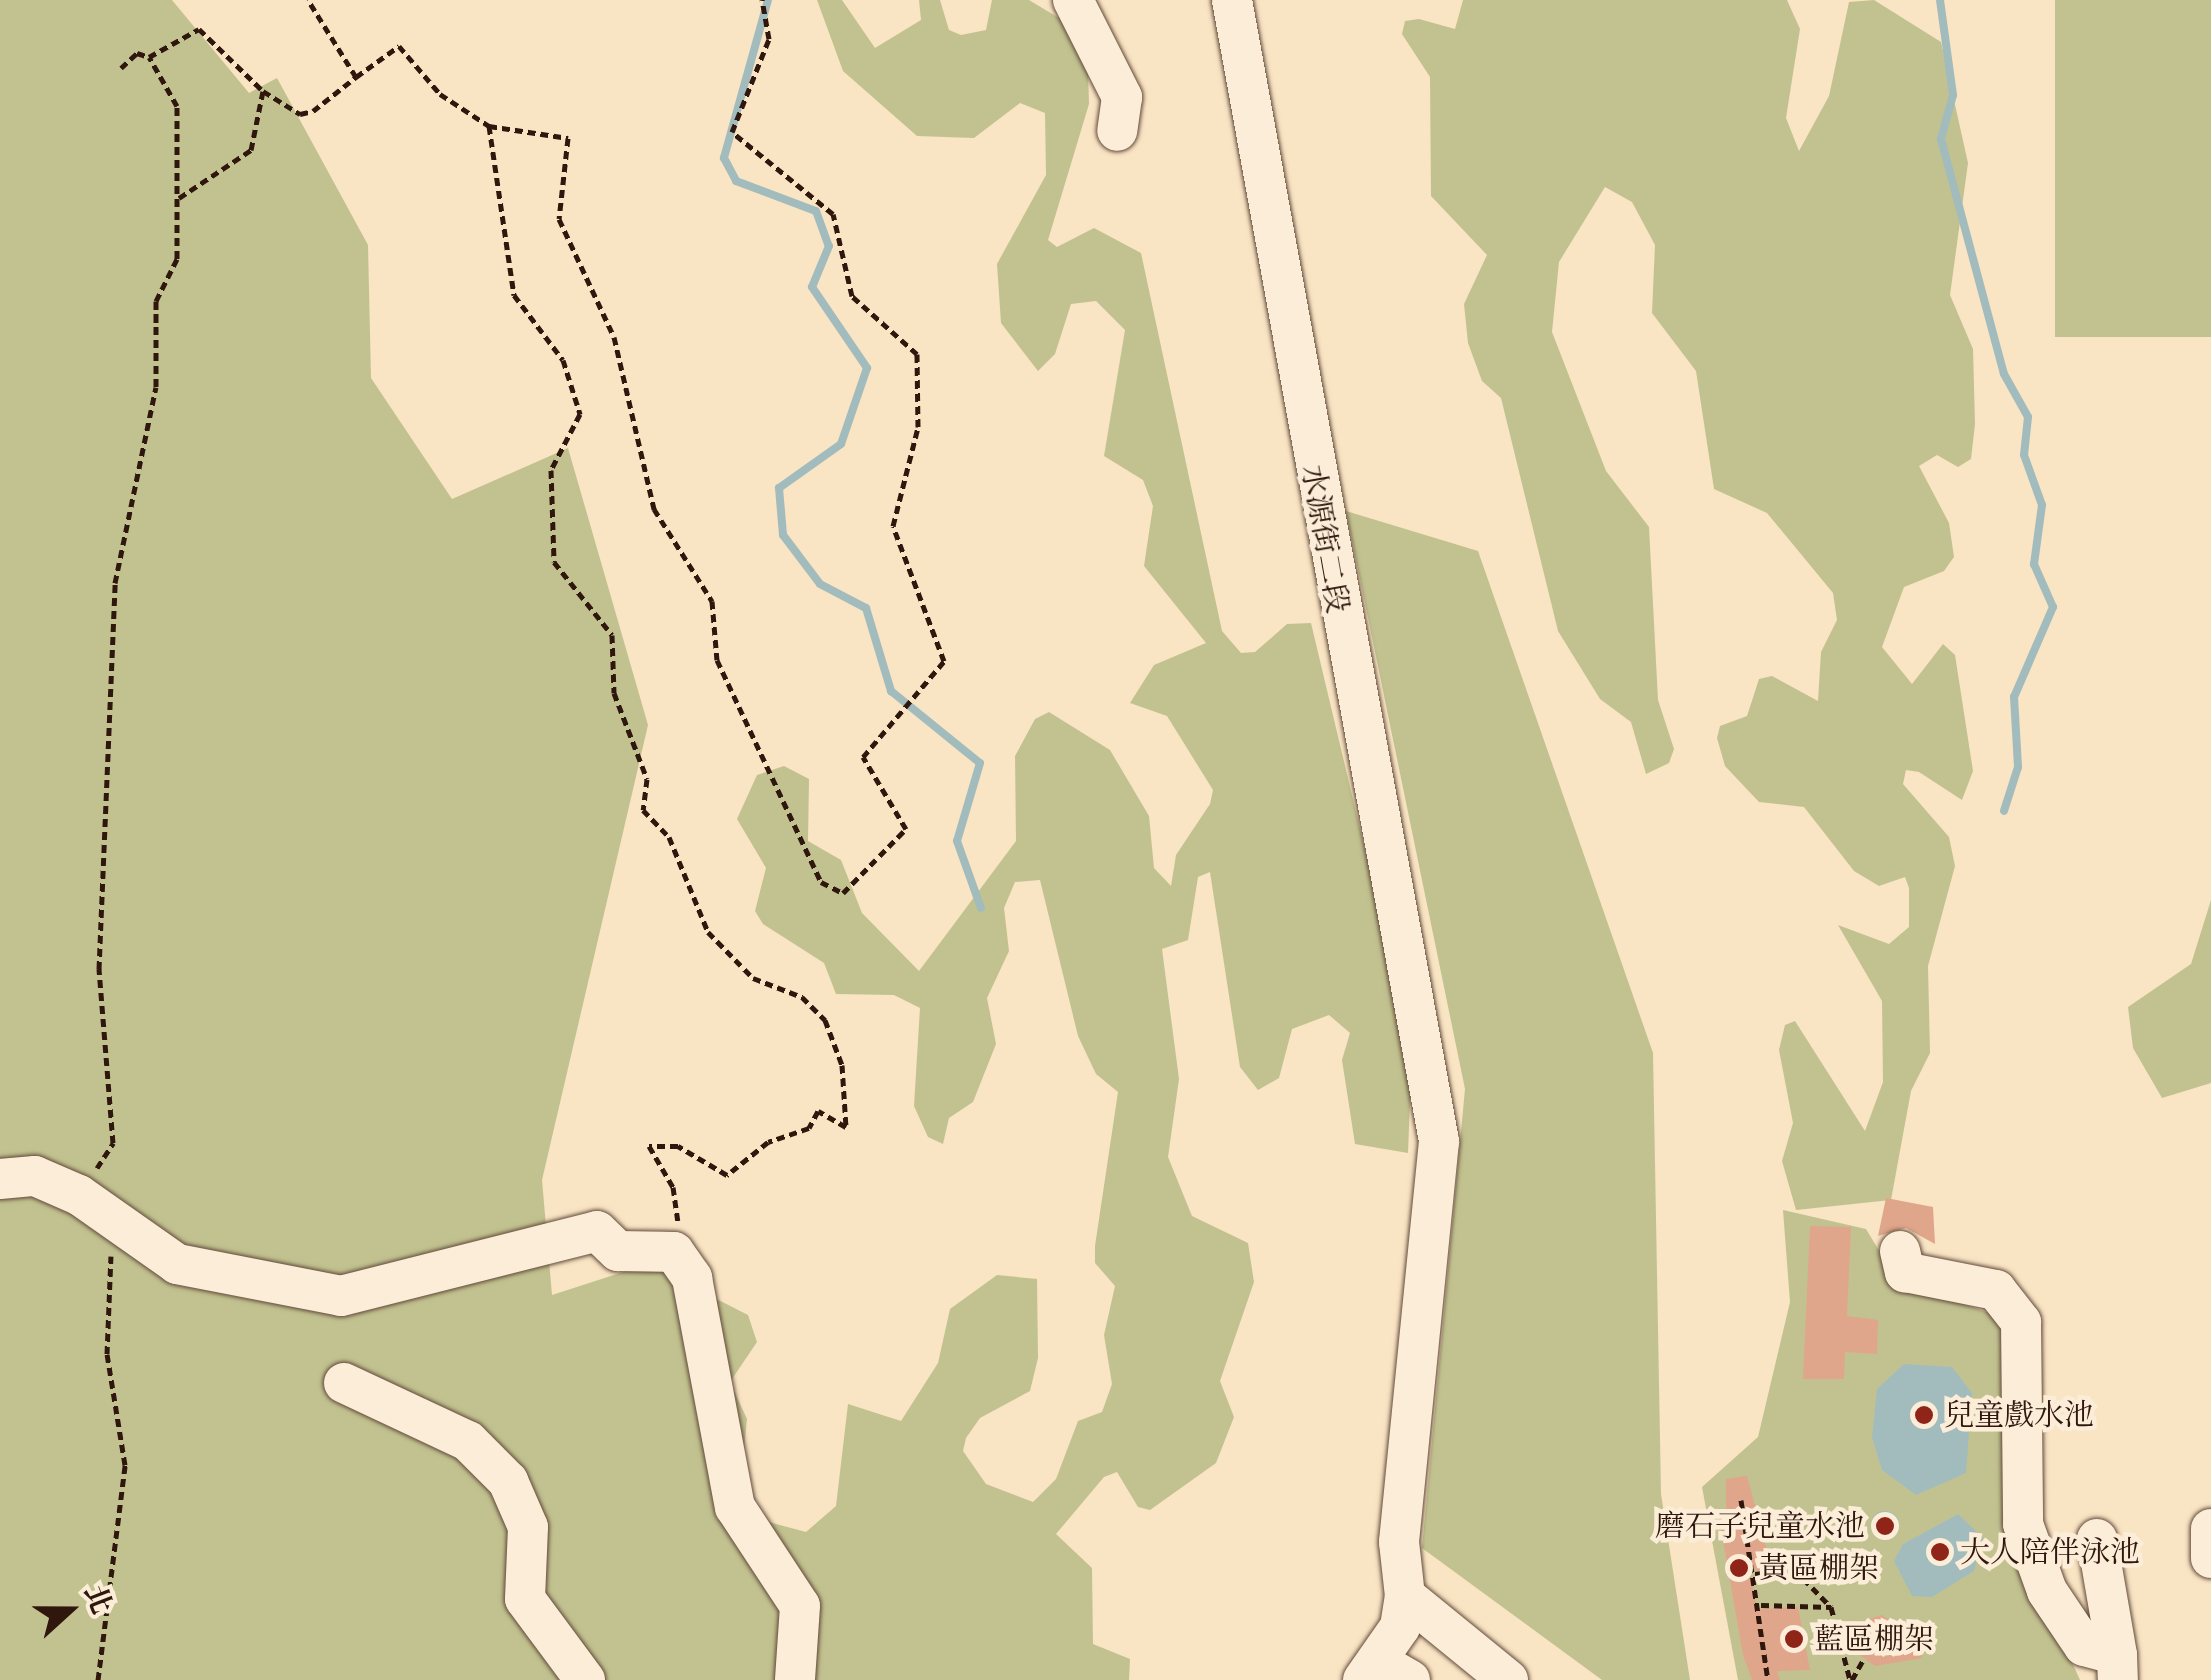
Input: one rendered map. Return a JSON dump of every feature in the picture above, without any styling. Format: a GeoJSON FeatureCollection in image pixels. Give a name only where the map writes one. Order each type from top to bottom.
{"type":"FeatureCollection","features":[{"type":"Feature","properties":{"kind":"street"},"geometry":{"type":"LineString","coordinates":[[1072,0],[1122,97],[1117,130]]}},
{"type":"Feature","properties":{"kind":"street","name":"水源街二段"},"geometry":{"type":"LineString","coordinates":[[1232,0],[1439,1141],[1399,1542],[1405,1596]]}},
{"type":"Feature","properties":{"kind":"street"},"geometry":{"type":"LineString","coordinates":[[0,1179],[35,1176],[79,1195],[112,1223],[178,1264],[340,1296],[597,1232],[618,1251],[674,1252],[692,1278],[735,1507],[800,1606],[795,1680]]}},
{"type":"Feature","properties":{"kind":"street"},"geometry":{"type":"LineString","coordinates":[[1900,1252],[1905,1272],[1996,1290],[2021,1322],[2023,1524],[2047,1592],[2084,1646],[2117,1668]]}},
{"type":"Feature","properties":{"kind":"street"},"geometry":{"type":"LineString","coordinates":[[344,1383],[468,1441],[508,1481],[528,1527],[526,1599],[585,1680]]}},
{"type":"Feature","properties":{"kind":"street"},"geometry":{"type":"LineString","coordinates":[[2211,1530],[2211,1558]]}},
{"type":"Feature","properties":{"kind":"street"},"geometry":{"type":"LineString","coordinates":[[2097,1539],[2117,1668]]}},
{"type":"Feature","properties":{"kind":"street"},"geometry":{"type":"LineString","coordinates":[[1383,1674],[1400,1627],[1405,1596]]}},
{"type":"Feature","properties":{"kind":"street"},"geometry":{"type":"LineString","coordinates":[[1405,1596],[1508,1680]]}},
{"type":"Feature","properties":{"kind":"path"},"geometry":{"type":"LineString","coordinates":[[308,0],[356,77]]}},
{"type":"Feature","properties":{"kind":"path"},"geometry":{"type":"LineString","coordinates":[[120,68],[137,53],[149,56],[199,29],[263,91],[300,114],[399,46],[440,94],[488,126],[568,138],[560,219],[614,337],[654,509],[712,600],[717,660],[821,882],[843,893],[906,829],[863,757],[944,661],[892,526],[918,427],[917,354],[852,296],[834,214],[732,132],[769,39],[762,0]]}},
{"type":"Feature","properties":{"kind":"path"},"geometry":{"type":"LineString","coordinates":[[79,1195],[113,1143],[114,1074],[99,969],[113,812],[111,636],[156,387],[156,301],[177,259],[177,106],[149,56]]}},
{"type":"Feature","properties":{"kind":"path"},"geometry":{"type":"LineString","coordinates":[[179,198],[251,150],[263,91]]}},
{"type":"Feature","properties":{"kind":"path"},"geometry":{"type":"LineString","coordinates":[[488,126],[514,295],[563,360],[580,414],[551,470],[554,562],[612,635],[614,693],[646,779],[643,810],[669,837],[708,932],[753,978],[802,997],[826,1020],[842,1065],[846,1127],[818,1112],[809,1128],[768,1142],[727,1175],[678,1146],[649,1146],[673,1187],[680,1237],[674,1252]]}},
{"type":"Feature","properties":{"kind":"path"},"geometry":{"type":"LineString","coordinates":[[98,1680],[125,1464],[107,1354],[112,1223]]}},
{"type":"Feature","properties":{"kind":"path"},"geometry":{"type":"LineString","coordinates":[[1741,1500],[1761,1605],[1768,1680]]}},
{"type":"Feature","properties":{"kind":"path"},"geometry":{"type":"LineString","coordinates":[[1755,1574],[1794,1570],[1831,1607],[1851,1680]]}},
{"type":"Feature","properties":{"kind":"path"},"geometry":{"type":"LineString","coordinates":[[1761,1605],[1831,1607]]}},
{"type":"Feature","properties":{"kind":"path"},"geometry":{"type":"LineString","coordinates":[[1851,1680],[1864,1658]]}},
{"type":"Feature","properties":{"kind":"green space"},"geometry":{"type":"Polygon","coordinates":[[[0,0],[172,0],[249,93],[277,78],[368,245],[371,378],[452,499],[568,448],[648,725],[542,1180],[552,1295],[648,1264],[748,1315],[757,1342],[730,1382],[747,1419],[740,1489],[765,1521],[806,1532],[836,1506],[848,1404],[901,1421],[938,1363],[950,1309],[997,1275],[1037,1279],[1038,1358],[1030,1391],[980,1418],[966,1438],[963,1451],[986,1484],[1033,1502],[1056,1479],[1078,1421],[1102,1412],[1112,1384],[1104,1335],[1115,1286],[1095,1263],[1095,1246],[1118,1092],[1096,1074],[1078,1036],[1040,880],[1015,882],[1004,908],[1009,951],[987,998],[996,1044],[973,1102],[949,1118],[943,1144],[928,1137],[914,1106],[920,1008],[894,995],[836,994],[824,963],[763,924],[755,911],[766,868],[737,819],[757,775],[784,766],[809,779],[808,841],[841,860],[862,913],[919,971],[1016,841],[1015,756],[1035,719],[1049,712],[1110,750],[1149,816],[1154,868],[1171,886],[1176,855],[1210,804],[1213,790],[1167,716],[1130,703],[1154,665],[1206,643],[1144,566],[1153,506],[1143,480],[1104,456],[1125,330],[1096,301],[1071,304],[1055,354],[1038,371],[1001,323],[997,264],[1046,175],[1045,113],[1020,103],[974,138],[917,136],[843,71],[817,0],[842,0],[875,48],[921,20],[919,0],[940,0],[949,30],[961,35],[986,30],[992,0],[1029,0],[1064,21],[1088,69],[1089,104],[1048,240],[1057,247],[1094,228],[1141,253],[1222,631],[1241,653],[1255,652],[1287,624],[1311,623],[1412,1047],[1408,1153],[1355,1144],[1342,1060],[1350,1033],[1329,1015],[1292,1029],[1279,1078],[1258,1090],[1240,1067],[1210,872],[1198,877],[1188,940],[1162,949],[1179,1079],[1168,1157],[1192,1216],[1248,1243],[1254,1282],[1220,1381],[1234,1417],[1216,1463],[1150,1510],[1138,1507],[1117,1472],[1104,1477],[1056,1534],[1092,1568],[1093,1644],[1130,1659],[1129,1680],[0,1680],[0,0]]]}},
{"type":"Feature","properties":{"kind":"green space"},"geometry":{"type":"Polygon","coordinates":[[[1463,0],[1787,0],[1800,29],[1786,118],[1799,151],[1829,96],[1849,2],[1874,0],[1941,42],[1968,163],[1950,295],[1973,349],[1975,424],[1971,459],[1958,467],[1937,455],[1919,466],[1949,523],[1954,557],[1944,571],[1904,587],[1882,647],[1912,684],[1943,644],[1955,655],[1973,771],[1962,800],[1919,772],[1906,770],[1903,784],[1949,837],[1955,866],[1928,966],[1930,1053],[1911,1091],[1891,1200],[1796,1210],[1782,1161],[1793,1123],[1779,1050],[1785,1025],[1795,1021],[1865,1131],[1883,1082],[1882,1001],[1838,925],[1889,944],[1909,927],[1909,888],[1905,877],[1879,886],[1854,871],[1804,807],[1759,802],[1725,766],[1717,738],[1720,726],[1747,716],[1759,679],[1772,676],[1818,701],[1821,652],[1837,620],[1833,593],[1767,513],[1714,489],[1696,371],[1652,313],[1655,245],[1632,202],[1605,187],[1559,262],[1552,332],[1606,471],[1649,527],[1658,700],[1674,749],[1669,763],[1646,774],[1631,722],[1600,699],[1558,631],[1501,398],[1482,381],[1468,343],[1464,304],[1487,255],[1431,196],[1430,77],[1402,34],[1405,21],[1419,19],[1455,29],[1463,0]]]}},
{"type":"Feature","properties":{"kind":"green space"},"geometry":{"type":"Polygon","coordinates":[[[2055,0],[2211,0],[2211,337],[2055,337],[2055,0]]]}},
{"type":"Feature","properties":{"kind":"green space"},"geometry":{"type":"Polygon","coordinates":[[[1346,511],[1478,551],[1653,1053],[1661,1494],[1690,1680],[1602,1680],[1422,1548],[1465,1089],[1346,511]]]}},
{"type":"Feature","properties":{"kind":"green space"},"geometry":{"type":"Polygon","coordinates":[[[2211,900],[2211,1083],[2162,1098],[2133,1048],[2128,1007],[2191,964],[2211,900]]]}},
{"type":"Feature","properties":{"kind":"green space"},"geometry":{"type":"Polygon","coordinates":[[[1783,1210],[1866,1229],[1898,1282],[2007,1319],[2037,1585],[2080,1680],[1738,1680],[1702,1487],[1758,1437],[1790,1302],[1783,1210]]]}},
{"type":"Feature","properties":{"kind":"water","name":"兒童戲水池"},"geometry":{"type":"Polygon","coordinates":[[[1904,1364],[1952,1367],[1972,1393],[1966,1473],[1916,1495],[1882,1470],[1872,1437],[1877,1389],[1904,1364]]]}},
{"type":"Feature","properties":{"kind":"water","name":"磨石子兒童水池"},"geometry":{"type":"Polygon","coordinates":[[[1885,1511],[1895,1515],[1899,1525],[1895,1535],[1885,1539],[1875,1535],[1871,1525],[1875,1515],[1885,1511]]]}},
{"type":"Feature","properties":{"kind":"water","name":"大人陪伴泳池"},"geometry":{"type":"Polygon","coordinates":[[[1958,1514],[1983,1538],[1974,1571],[1932,1597],[1912,1596],[1894,1561],[1903,1544],[1958,1514]]]}},
{"type":"Feature","properties":{"kind":"building"},"geometry":{"type":"Polygon","coordinates":[[[1886,1198],[1933,1207],[1935,1244],[1906,1228],[1878,1236],[1886,1198]]]}},
{"type":"Feature","properties":{"kind":"building"},"geometry":{"type":"Polygon","coordinates":[[[1810,1226],[1851,1227],[1847,1316],[1878,1320],[1877,1354],[1845,1352],[1844,1379],[1803,1379],[1810,1226]]]}},
{"type":"Feature","properties":{"kind":"building"},"geometry":{"type":"Polygon","coordinates":[[[1747,1476],[1772,1569],[1750,1571],[1757,1609],[1798,1607],[1810,1670],[1777,1671],[1780,1680],[1752,1680],[1743,1655],[1718,1511],[1726,1509],[1726,1479],[1747,1476]]]}},
{"type":"Feature","properties":{"kind":"building"},"geometry":{"type":"Polygon","coordinates":[[[1882,1615],[1920,1642],[1922,1658],[1875,1666],[1853,1650],[1850,1625],[1882,1615]]]}},
{"type":"Feature","properties":{"kind":"waterway"},"geometry":{"type":"LineString","coordinates":[[768,0],[724,158],[736,181],[816,211],[829,246],[812,287],[867,368],[841,444],[779,488],[783,535],[820,584],[866,608],[891,691],[980,763],[957,841],[981,908]]}},
{"type":"Feature","properties":{"kind":"waterway"},"geometry":{"type":"LineString","coordinates":[[1940,0],[1953,95],[1941,139],[2004,374],[2028,417],[2024,455],[2042,505],[2034,564],[2053,607],[2014,697],[2018,767],[2004,811]]}},
{"type":"Feature","properties":{"kind":"place","name":"兒童戲水池"},"geometry":{"type":"Point","coordinates":[1924,1415]}},
{"type":"Feature","properties":{"kind":"place","name":"磨石子兒童水池"},"geometry":{"type":"Point","coordinates":[1885,1526]}},
{"type":"Feature","properties":{"kind":"place","name":"大人陪伴泳池"},"geometry":{"type":"Point","coordinates":[1940,1552]}},
{"type":"Feature","properties":{"kind":"place","name":"黃區棚架"},"geometry":{"type":"Point","coordinates":[1739,1568]}},
{"type":"Feature","properties":{"kind":"place","name":"藍區棚架"},"geometry":{"type":"Point","coordinates":[1794,1639]}}]}
